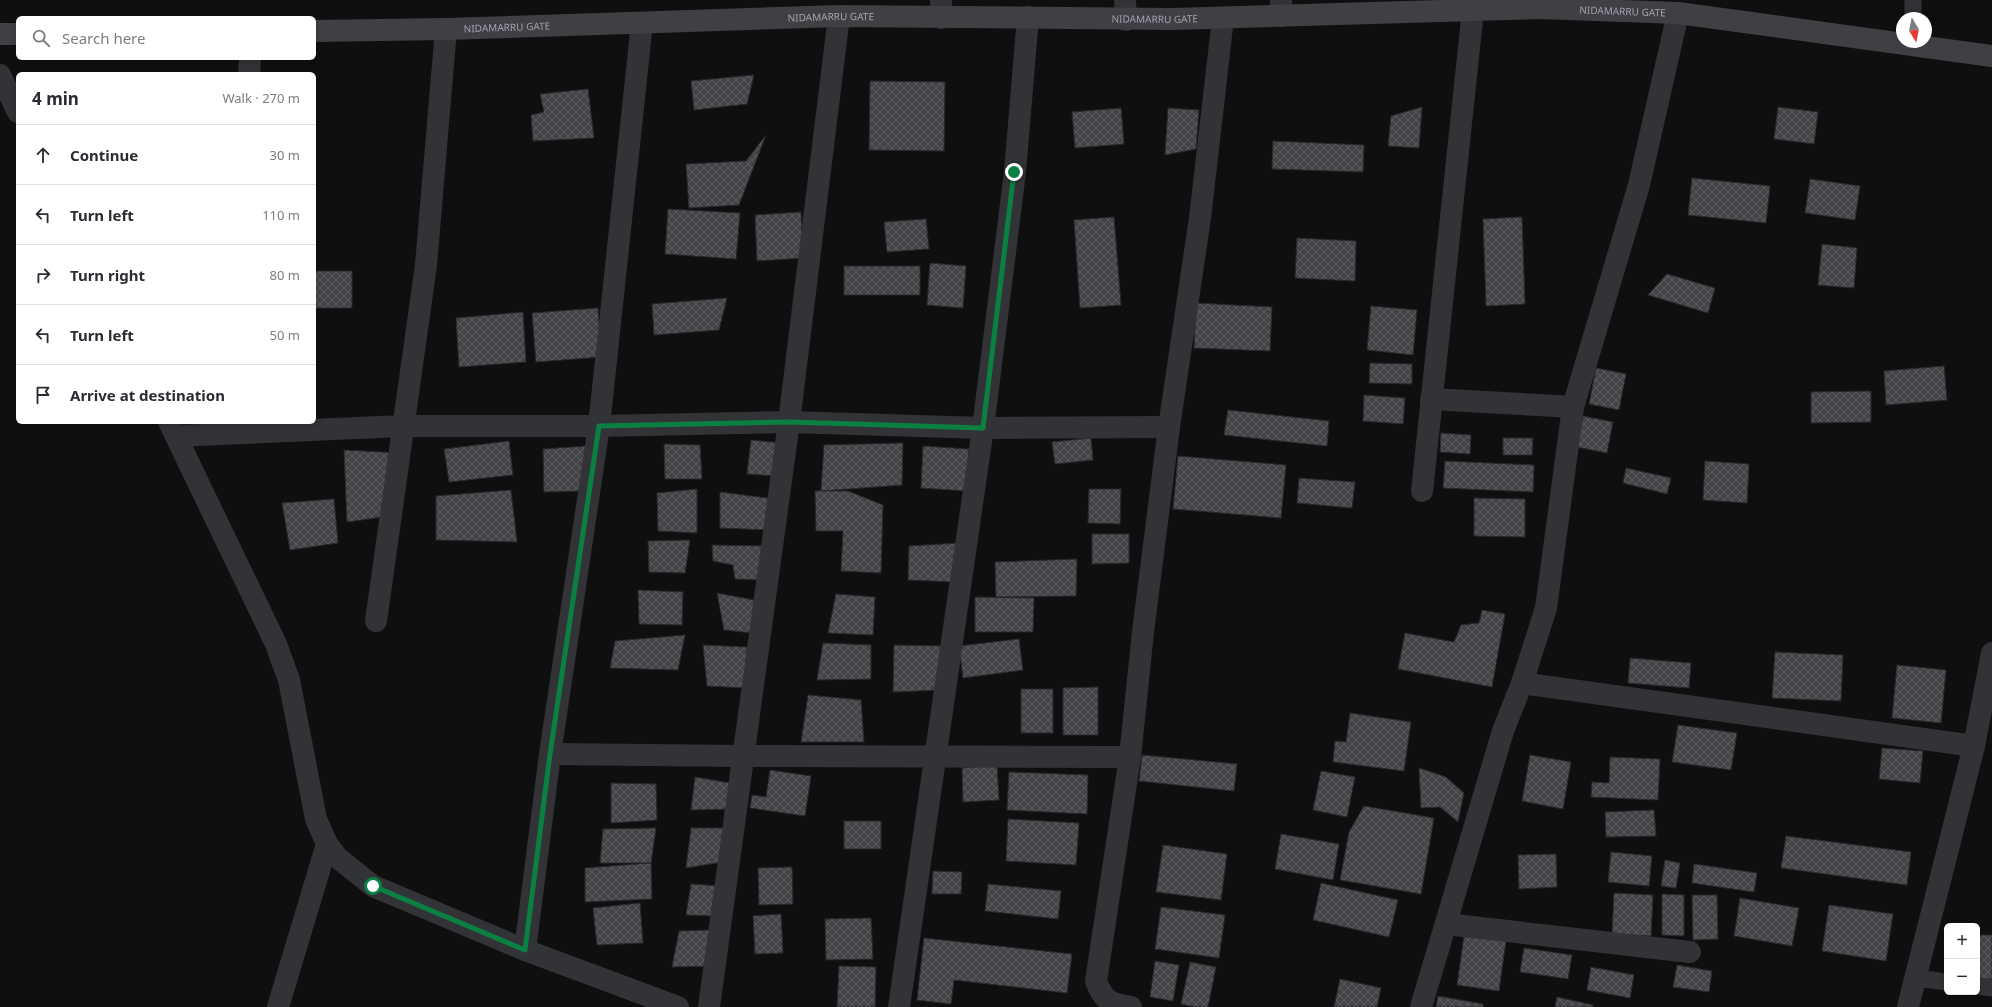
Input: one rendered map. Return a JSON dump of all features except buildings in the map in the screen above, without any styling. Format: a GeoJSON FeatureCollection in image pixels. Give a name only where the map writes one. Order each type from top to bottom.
{"type":"FeatureCollection","features":[{"type":"Feature","properties":{"kind":"main road","name":"NIDAMARRU GATE"},"geometry":{"type":"LineString","coordinates":[[316,30],[446,29],[642,23],[839,16],[941,9],[1028,17],[1126,10],[1223,18],[1281,8],[1448,5],[1473,10],[1632,6],[1896,42]]}},
{"type":"Feature","properties":{"kind":"main road"},"geometry":{"type":"LineString","coordinates":[[0,34],[16,34]]}},
{"type":"Feature","properties":{"kind":"main road","name":"NIDAMARRU GATE"},"geometry":{"type":"LineString","coordinates":[[1932,47],[1992,56]]}},
{"type":"Feature","properties":{"kind":"street"},"geometry":{"type":"LineString","coordinates":[[1422,491],[1473,10]]}},
{"type":"Feature","properties":{"kind":"street"},"geometry":{"type":"LineString","coordinates":[[1421,1007],[1502,732],[1522,683],[1546,608],[1573,407],[1639,186],[1678,13]]}},
{"type":"Feature","properties":{"kind":"street"},"geometry":{"type":"LineString","coordinates":[[709,1007],[742,756],[789,422],[839,16]]}},
{"type":"Feature","properties":{"kind":"street"},"geometry":{"type":"LineString","coordinates":[[899,1007],[937,755],[983,428],[1014,172],[1028,17]]}},
{"type":"Feature","properties":{"kind":"street"},"geometry":{"type":"LineString","coordinates":[[1131,1007],[1114,1005],[1101,995],[1096,982],[1130,757],[1143,632],[1169,427],[1200,218],[1223,18]]}},
{"type":"Feature","properties":{"kind":"street"},"geometry":{"type":"LineString","coordinates":[[525,950],[550,754],[599,426],[642,23]]}},
{"type":"Feature","properties":{"kind":"street"},"geometry":{"type":"LineString","coordinates":[[376,621],[426,265],[446,29]]}},
{"type":"Feature","properties":{"kind":"street"},"geometry":{"type":"LineString","coordinates":[[249,72],[250,60]]}},
{"type":"Feature","properties":{"kind":"street"},"geometry":{"type":"LineString","coordinates":[[0,75],[16,108]]}},
{"type":"Feature","properties":{"kind":"street"},"geometry":{"type":"LineString","coordinates":[[1431,399],[1573,407]]}},
{"type":"Feature","properties":{"kind":"street"},"geometry":{"type":"LineString","coordinates":[[678,1007],[525,950],[373,886],[338,858],[327,844],[316,819],[289,680],[276,644],[173,429],[403,426],[599,426],[789,422],[983,428],[1169,427]]}},
{"type":"Feature","properties":{"kind":"street"},"geometry":{"type":"LineString","coordinates":[[1908,1007],[1974,746],[1992,653]]}},
{"type":"Feature","properties":{"kind":"street"},"geometry":{"type":"LineString","coordinates":[[1522,683],[1974,746]]}},
{"type":"Feature","properties":{"kind":"street"},"geometry":{"type":"LineString","coordinates":[[550,754],[1130,757]]}},
{"type":"Feature","properties":{"kind":"street"},"geometry":{"type":"LineString","coordinates":[[278,1007],[327,844]]}},
{"type":"Feature","properties":{"kind":"street"},"geometry":{"type":"LineString","coordinates":[[1446,924],[1690,952]]}},
{"type":"Feature","properties":{"kind":"lane"},"geometry":{"type":"LineString","coordinates":[[1913,12],[1914,0]]}},
{"type":"Feature","properties":{"kind":"lane"},"geometry":{"type":"LineString","coordinates":[[1915,978],[1944,982]]}},
{"type":"Feature","properties":{"kind":"lane"},"geometry":{"type":"LineString","coordinates":[[1980,986],[1992,988]]}},
{"type":"Feature","properties":{"kind":"route"},"geometry":{"type":"LineString","coordinates":[[373,886],[525,950],[550,754],[599,426],[789,422],[983,428],[1014,172]]}}]}
